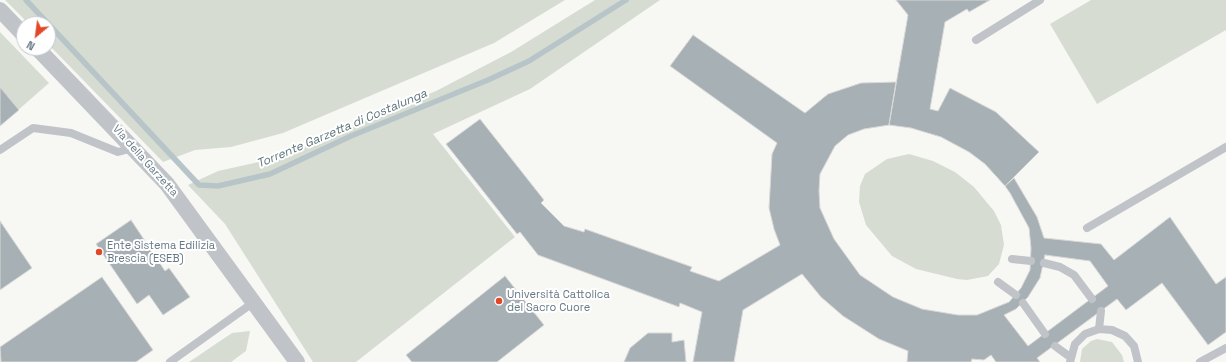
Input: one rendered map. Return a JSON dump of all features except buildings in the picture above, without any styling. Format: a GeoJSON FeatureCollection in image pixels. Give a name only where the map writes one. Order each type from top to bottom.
{"type":"FeatureCollection","features":[{"type":"Feature","properties":{"kind":"street"},"geometry":{"type":"LineString","coordinates":[[0,10],[16,27]]}},
{"type":"Feature","properties":{"kind":"street","name":"Via della Garzetta"},"geometry":{"type":"LineString","coordinates":[[45,56],[167,184],[297,362]]}},
{"type":"Feature","properties":{"kind":"lane"},"geometry":{"type":"LineString","coordinates":[[976,40],[1040,0]]}},
{"type":"Feature","properties":{"kind":"lane"},"geometry":{"type":"LineString","coordinates":[[0,150],[33,128],[71,132],[118,152],[134,148]]}},
{"type":"Feature","properties":{"kind":"lane"},"geometry":{"type":"LineString","coordinates":[[1087,228],[1226,147]]}},
{"type":"Feature","properties":{"kind":"lane"},"geometry":{"type":"LineString","coordinates":[[1012,259],[1031,261]]}},
{"type":"Feature","properties":{"kind":"lane"},"geometry":{"type":"LineString","coordinates":[[1044,263],[1060,267],[1074,275],[1092,299]]}},
{"type":"Feature","properties":{"kind":"lane"},"geometry":{"type":"LineString","coordinates":[[998,282],[1016,295]]}},
{"type":"Feature","properties":{"kind":"lane"},"geometry":{"type":"LineString","coordinates":[[170,362],[254,302]]}},
{"type":"Feature","properties":{"kind":"lane"},"geometry":{"type":"LineString","coordinates":[[1023,303],[1045,334]]}},
{"type":"Feature","properties":{"kind":"lane"},"geometry":{"type":"LineString","coordinates":[[1099,329],[1101,311]]}},
{"type":"Feature","properties":{"kind":"lane"},"geometry":{"type":"LineString","coordinates":[[1055,346],[1070,359],[1076,344],[1085,334],[1099,329],[1112,330],[1124,336],[1134,346],[1138,362]]}},
{"type":"Feature","properties":{"kind":"lane"},"geometry":{"type":"LineString","coordinates":[[1200,362],[1226,348]]}},
{"type":"Feature","properties":{"kind":"shaded area"},"geometry":{"type":"Polygon","coordinates":[[[5,0],[565,0],[494,43],[283,133],[231,147],[195,150],[163,162],[56,52],[56,16],[21,16],[5,0]]]}},
{"type":"Feature","properties":{"kind":"shaded area"},"geometry":{"type":"Polygon","coordinates":[[[595,0],[660,0],[530,89],[433,134],[515,237],[356,362],[313,362],[225,224],[188,185],[218,171],[277,158],[436,91],[511,52],[595,0]]]}},
{"type":"Feature","properties":{"kind":"shaded area"},"geometry":{"type":"Polygon","coordinates":[[[1091,0],[1226,0],[1226,30],[1097,104],[1050,24],[1091,0]]]}},
{"type":"Feature","properties":{"kind":"shaded area"},"geometry":{"type":"Polygon","coordinates":[[[0,32],[16,49],[16,56],[23,56],[49,83],[0,126],[0,32]]]}},
{"type":"Feature","properties":{"kind":"shaded area"},"geometry":{"type":"Polygon","coordinates":[[[909,154],[933,161],[955,172],[974,187],[994,211],[1001,225],[1004,245],[999,264],[988,276],[967,280],[916,269],[892,256],[866,225],[859,202],[860,186],[865,174],[887,159],[909,154]]]}},
{"type":"Feature","properties":{"kind":"shaded area"},"geometry":{"type":"Polygon","coordinates":[[[250,331],[246,351],[231,362],[189,362],[232,333],[250,331]]]}},
{"type":"Feature","properties":{"kind":"shaded area"},"geometry":{"type":"Polygon","coordinates":[[[1097,339],[1112,342],[1122,355],[1124,362],[1080,362],[1082,349],[1091,341],[1097,339]]]}},
{"type":"Feature","properties":{"kind":"waterway","name":"Torrente Garzetta di Costalunga"},"geometry":{"type":"LineString","coordinates":[[26,0],[199,185],[218,186],[270,174],[351,136],[488,80],[529,61],[626,0]]}},
{"type":"Feature","properties":{"kind":"place","name":"Ente Sistema Edilizia Brescia (ESEB)"},"geometry":{"type":"Point","coordinates":[99,252]}},
{"type":"Feature","properties":{"kind":"place","name":"Università Cattolica del Sacro Cuore"},"geometry":{"type":"Point","coordinates":[499,301]}}]}
